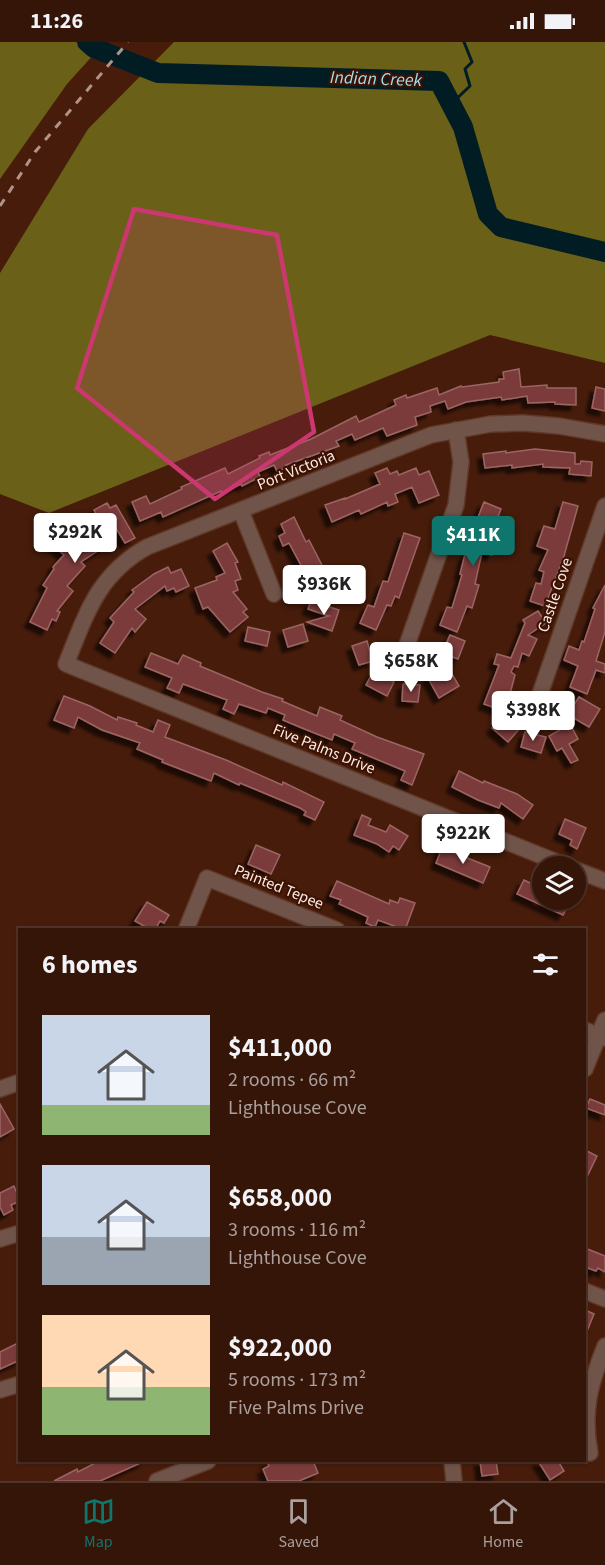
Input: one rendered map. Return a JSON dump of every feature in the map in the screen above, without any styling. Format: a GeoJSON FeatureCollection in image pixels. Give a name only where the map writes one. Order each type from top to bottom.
{"type":"FeatureCollection","features":[{"type":"Feature","properties":{"kind":"street","name":"Port Victoria"},"geometry":{"type":"LineString","coordinates":[[66,664],[94,598],[116,568],[147,548],[431,435],[491,424],[523,423],[559,426],[605,434]]}},
{"type":"Feature","properties":{"kind":"street"},"geometry":{"type":"LineString","coordinates":[[407,645],[456,505],[461,462],[456,430]]}},
{"type":"Feature","properties":{"kind":"street","name":"Castle Cove"},"geometry":{"type":"LineString","coordinates":[[539,697],[605,506]]}},
{"type":"Feature","properties":{"kind":"street"},"geometry":{"type":"LineString","coordinates":[[241,511],[274,594]]}},
{"type":"Feature","properties":{"kind":"street","name":"Five Palms Drive"},"geometry":{"type":"LineString","coordinates":[[66,664],[542,856]]}},
{"type":"Feature","properties":{"kind":"street"},"geometry":{"type":"LineString","coordinates":[[586,874],[605,881]]}},
{"type":"Feature","properties":{"kind":"street","name":"Painted Tepee"},"geometry":{"type":"LineString","coordinates":[[187,928],[207,878],[332,928]]}},
{"type":"Feature","properties":{"kind":"street"},"geometry":{"type":"LineString","coordinates":[[586,1066],[596,1034],[605,1020]]}},
{"type":"Feature","properties":{"kind":"street"},"geometry":{"type":"LineString","coordinates":[[0,1089],[18,1083]]}},
{"type":"Feature","properties":{"kind":"street"},"geometry":{"type":"LineString","coordinates":[[0,1239],[18,1234]]}},
{"type":"Feature","properties":{"kind":"street"},"geometry":{"type":"LineString","coordinates":[[586,1291],[605,1299]]}},
{"type":"Feature","properties":{"kind":"street"},"geometry":{"type":"LineString","coordinates":[[590,1453],[586,1425],[588,1396],[605,1346]]}},
{"type":"Feature","properties":{"kind":"street"},"geometry":{"type":"LineString","coordinates":[[0,1390],[18,1385]]}},
{"type":"Feature","properties":{"kind":"street"},"geometry":{"type":"LineString","coordinates":[[157,1481],[205,1462]]}},
{"type":"Feature","properties":{"kind":"street"},"geometry":{"type":"LineString","coordinates":[[452,1462],[454,1481]]}},
{"type":"Feature","properties":{"kind":"highlighted area"},"geometry":{"type":"Polygon","coordinates":[[[134,209],[277,235],[314,432],[215,499],[77,388],[134,209]]]}},
{"type":"Feature","properties":{"kind":"shaded area"},"geometry":{"type":"Polygon","coordinates":[[[0,42],[105,42],[67,84],[0,179],[0,42]]]}},
{"type":"Feature","properties":{"kind":"shaded area"},"geometry":{"type":"Polygon","coordinates":[[[174,42],[605,42],[605,363],[490,335],[49,513],[0,494],[0,273],[88,129],[174,42]]]}},
{"type":"Feature","properties":{"kind":"building"},"geometry":{"type":"Polygon","coordinates":[[[519,369],[521,387],[547,385],[547,388],[576,388],[576,405],[555,404],[555,402],[528,403],[527,396],[466,402],[448,409],[445,401],[430,406],[431,412],[415,417],[417,425],[387,436],[383,428],[355,440],[352,434],[336,441],[339,446],[286,465],[287,468],[277,471],[274,465],[258,472],[260,477],[242,486],[241,484],[222,493],[221,491],[163,517],[161,512],[140,521],[132,502],[146,496],[150,504],[182,489],[181,487],[225,468],[228,474],[260,458],[259,456],[269,452],[270,455],[311,439],[356,416],[359,422],[396,405],[394,400],[406,395],[407,398],[437,388],[439,395],[461,386],[499,382],[499,379],[504,379],[503,372],[519,369]]]}},
{"type":"Feature","properties":{"kind":"building"},"geometry":{"type":"Polygon","coordinates":[[[596,387],[605,389],[605,411],[592,408],[596,387]]]}},
{"type":"Feature","properties":{"kind":"building"},"geometry":{"type":"Polygon","coordinates":[[[535,449],[575,453],[575,464],[580,464],[581,461],[592,462],[591,476],[569,474],[570,468],[543,467],[543,464],[512,468],[512,465],[485,468],[483,454],[535,449]]]}},
{"type":"Feature","properties":{"kind":"building"},"geometry":{"type":"Polygon","coordinates":[[[387,468],[390,474],[397,471],[399,475],[416,468],[419,475],[429,471],[439,495],[419,503],[412,487],[395,494],[398,502],[388,506],[387,502],[361,514],[359,510],[332,522],[325,505],[380,484],[375,473],[387,468]]]}},
{"type":"Feature","properties":{"kind":"building"},"geometry":{"type":"Polygon","coordinates":[[[484,502],[501,509],[490,537],[498,539],[492,555],[482,552],[475,584],[479,585],[472,608],[467,606],[457,632],[440,625],[447,607],[452,608],[462,575],[460,574],[465,554],[467,555],[484,502]]]}},
{"type":"Feature","properties":{"kind":"building"},"geometry":{"type":"Polygon","coordinates":[[[563,502],[578,506],[564,556],[545,606],[530,601],[536,583],[541,584],[544,572],[539,570],[548,550],[537,546],[544,526],[555,529],[563,502]]]}},
{"type":"Feature","properties":{"kind":"building"},"geometry":{"type":"Polygon","coordinates":[[[107,503],[110,508],[116,505],[135,538],[125,543],[116,528],[99,537],[105,546],[81,562],[85,566],[67,586],[73,591],[57,611],[60,612],[56,621],[52,619],[47,630],[30,622],[47,588],[43,585],[54,569],[53,567],[64,555],[44,537],[50,531],[70,549],[103,526],[94,510],[107,503]]]}},
{"type":"Feature","properties":{"kind":"building"},"geometry":{"type":"Polygon","coordinates":[[[294,517],[306,542],[309,540],[323,567],[326,567],[330,587],[313,591],[308,567],[303,569],[289,543],[283,546],[279,536],[285,533],[281,524],[294,517]]]}},
{"type":"Feature","properties":{"kind":"building"},"geometry":{"type":"Polygon","coordinates":[[[404,533],[420,538],[399,598],[395,596],[391,606],[387,605],[376,630],[360,623],[368,605],[374,607],[383,581],[388,582],[404,533]]]}},
{"type":"Feature","properties":{"kind":"building"},"geometry":{"type":"Polygon","coordinates":[[[227,543],[238,562],[235,563],[241,579],[235,581],[238,590],[233,592],[247,609],[243,612],[248,617],[230,632],[208,607],[203,609],[195,588],[217,580],[216,577],[225,573],[213,551],[227,543]]]}},
{"type":"Feature","properties":{"kind":"building"},"geometry":{"type":"Polygon","coordinates":[[[168,567],[171,573],[181,569],[189,586],[176,592],[174,588],[167,591],[165,586],[135,609],[146,619],[135,632],[132,628],[115,653],[100,643],[114,622],[110,618],[134,592],[132,590],[168,567]]]}},
{"type":"Feature","properties":{"kind":"building"},"geometry":{"type":"Polygon","coordinates":[[[605,585],[605,632],[596,661],[605,664],[605,673],[596,670],[587,694],[570,687],[578,666],[564,660],[569,646],[579,650],[582,641],[584,642],[595,609],[593,608],[605,585]]]}},
{"type":"Feature","properties":{"kind":"building"},"geometry":{"type":"Polygon","coordinates":[[[311,601],[339,610],[332,631],[307,622],[329,616],[308,609],[311,601]]]}},
{"type":"Feature","properties":{"kind":"building"},"geometry":{"type":"Polygon","coordinates":[[[538,611],[546,623],[528,635],[537,639],[529,656],[522,653],[518,667],[514,666],[511,672],[515,675],[510,694],[507,693],[501,710],[484,704],[499,665],[494,664],[497,654],[511,658],[525,623],[523,620],[538,611]]]}},
{"type":"Feature","properties":{"kind":"building"},"geometry":{"type":"Polygon","coordinates":[[[303,624],[308,641],[288,647],[283,630],[303,624]]]}},
{"type":"Feature","properties":{"kind":"building"},"geometry":{"type":"Polygon","coordinates":[[[248,627],[270,632],[267,646],[245,641],[248,627]]]}},
{"type":"Feature","properties":{"kind":"building"},"geometry":{"type":"Polygon","coordinates":[[[450,635],[465,641],[458,659],[442,653],[450,635]]]}},
{"type":"Feature","properties":{"kind":"building"},"geometry":{"type":"Polygon","coordinates":[[[367,641],[373,661],[359,665],[352,646],[367,641]]]}},
{"type":"Feature","properties":{"kind":"building"},"geometry":{"type":"Polygon","coordinates":[[[151,653],[178,664],[183,655],[201,663],[200,666],[283,699],[282,701],[317,716],[320,707],[342,716],[340,720],[377,737],[424,754],[412,785],[401,780],[405,771],[352,749],[355,743],[334,734],[332,740],[283,720],[285,715],[268,708],[266,713],[239,704],[234,714],[223,709],[227,700],[183,684],[179,693],[167,688],[172,678],[145,667],[151,653]]]}},
{"type":"Feature","properties":{"kind":"building"},"geometry":{"type":"Polygon","coordinates":[[[448,667],[459,686],[439,698],[428,678],[448,667]]]}},
{"type":"Feature","properties":{"kind":"building"},"geometry":{"type":"Polygon","coordinates":[[[373,672],[394,682],[387,696],[366,685],[373,672]]]}},
{"type":"Feature","properties":{"kind":"building"},"geometry":{"type":"Polygon","coordinates":[[[403,684],[420,685],[418,702],[402,701],[403,684]]]}},
{"type":"Feature","properties":{"kind":"building"},"geometry":{"type":"Polygon","coordinates":[[[64,696],[117,720],[118,717],[137,723],[136,725],[153,732],[158,720],[170,725],[165,737],[226,760],[282,785],[283,782],[324,802],[315,820],[304,815],[306,812],[300,808],[214,773],[211,781],[162,762],[163,760],[137,749],[140,743],[102,730],[78,717],[74,728],[54,720],[64,696]]]}},
{"type":"Feature","properties":{"kind":"building"},"geometry":{"type":"Polygon","coordinates":[[[579,697],[600,709],[589,727],[560,710],[565,703],[572,708],[579,697]]]}},
{"type":"Feature","properties":{"kind":"building"},"geometry":{"type":"Polygon","coordinates":[[[504,715],[520,728],[508,742],[492,728],[504,715]]]}},
{"type":"Feature","properties":{"kind":"building"},"geometry":{"type":"Polygon","coordinates":[[[570,724],[578,739],[569,744],[578,760],[571,763],[562,748],[557,751],[549,736],[570,724]]]}},
{"type":"Feature","properties":{"kind":"building"},"geometry":{"type":"Polygon","coordinates":[[[525,732],[546,737],[541,753],[521,747],[525,732]]]}},
{"type":"Feature","properties":{"kind":"building"},"geometry":{"type":"Polygon","coordinates":[[[459,771],[483,783],[484,781],[517,794],[533,805],[523,819],[501,803],[499,808],[478,800],[452,787],[459,771]]]}},
{"type":"Feature","properties":{"kind":"building"},"geometry":{"type":"Polygon","coordinates":[[[362,815],[371,819],[368,825],[386,832],[390,825],[408,836],[399,850],[393,846],[389,852],[377,844],[354,835],[362,815]]]}},
{"type":"Feature","properties":{"kind":"building"},"geometry":{"type":"Polygon","coordinates":[[[565,819],[586,828],[577,849],[570,845],[572,840],[559,834],[565,819]]]}},
{"type":"Feature","properties":{"kind":"building"},"geometry":{"type":"Polygon","coordinates":[[[256,845],[280,855],[271,874],[248,864],[256,845]]]}},
{"type":"Feature","properties":{"kind":"building"},"geometry":{"type":"Polygon","coordinates":[[[442,848],[490,867],[483,883],[436,863],[442,848]]]}},
{"type":"Feature","properties":{"kind":"building"},"geometry":{"type":"Polygon","coordinates":[[[524,880],[532,884],[532,901],[517,894],[524,880]]]}},
{"type":"Feature","properties":{"kind":"building"},"geometry":{"type":"Polygon","coordinates":[[[337,881],[389,904],[390,900],[398,903],[400,898],[415,903],[406,928],[378,920],[375,927],[366,923],[368,917],[339,904],[341,900],[330,896],[337,881]]]}},
{"type":"Feature","properties":{"kind":"building"},"geometry":{"type":"Polygon","coordinates":[[[147,902],[169,915],[164,923],[160,921],[156,928],[147,928],[135,921],[147,902]]]}},
{"type":"Feature","properties":{"kind":"building"},"geometry":{"type":"Polygon","coordinates":[[[552,910],[566,910],[563,915],[552,910]]]}},
{"type":"Feature","properties":{"kind":"building"},"geometry":{"type":"Polygon","coordinates":[[[590,1099],[605,1105],[605,1115],[586,1108],[590,1099]]]}},
{"type":"Feature","properties":{"kind":"building"},"geometry":{"type":"Polygon","coordinates":[[[0,1104],[14,1129],[0,1137],[0,1104]]]}},
{"type":"Feature","properties":{"kind":"building"},"geometry":{"type":"Polygon","coordinates":[[[586,1150],[597,1156],[586,1179],[586,1150]]]}},
{"type":"Feature","properties":{"kind":"building"},"geometry":{"type":"Polygon","coordinates":[[[14,1186],[18,1196],[18,1202],[11,1205],[13,1210],[4,1215],[0,1207],[0,1193],[14,1186]]]}},
{"type":"Feature","properties":{"kind":"building"},"geometry":{"type":"Polygon","coordinates":[[[586,1248],[605,1256],[605,1272],[598,1268],[596,1271],[586,1267],[586,1248]]]}},
{"type":"Feature","properties":{"kind":"building"},"geometry":{"type":"Polygon","coordinates":[[[586,1310],[594,1314],[586,1334],[586,1310]]]}},
{"type":"Feature","properties":{"kind":"building"},"geometry":{"type":"Polygon","coordinates":[[[16,1344],[18,1361],[0,1369],[0,1352],[16,1344]]]}},
{"type":"Feature","properties":{"kind":"building"},"geometry":{"type":"Polygon","coordinates":[[[97,1462],[143,1462],[100,1481],[54,1481],[77,1469],[78,1472],[97,1462]]]}},
{"type":"Feature","properties":{"kind":"building"},"geometry":{"type":"Polygon","coordinates":[[[267,1462],[313,1462],[318,1473],[299,1481],[268,1481],[263,1469],[269,1466],[267,1462]]]}},
{"type":"Feature","properties":{"kind":"building"},"geometry":{"type":"Polygon","coordinates":[[[480,1462],[496,1462],[498,1474],[482,1476],[480,1462]]]}},
{"type":"Feature","properties":{"kind":"building"},"geometry":{"type":"Polygon","coordinates":[[[539,1462],[559,1462],[564,1471],[550,1480],[539,1462]]]}},
{"type":"Feature","properties":{"kind":"waterway","name":"Indian Creek"},"geometry":{"type":"LineString","coordinates":[[87,42],[94,48],[158,73],[439,81],[463,127],[488,214],[501,227],[605,252]]}},
{"type":"Feature","properties":{"kind":"waterway"},"geometry":{"type":"LineString","coordinates":[[451,104],[470,86],[465,69],[472,62],[464,42]]}},
{"type":"Feature","properties":{"kind":"railway"},"geometry":{"type":"LineString","coordinates":[[0,206],[35,152],[128,42]]}}]}
